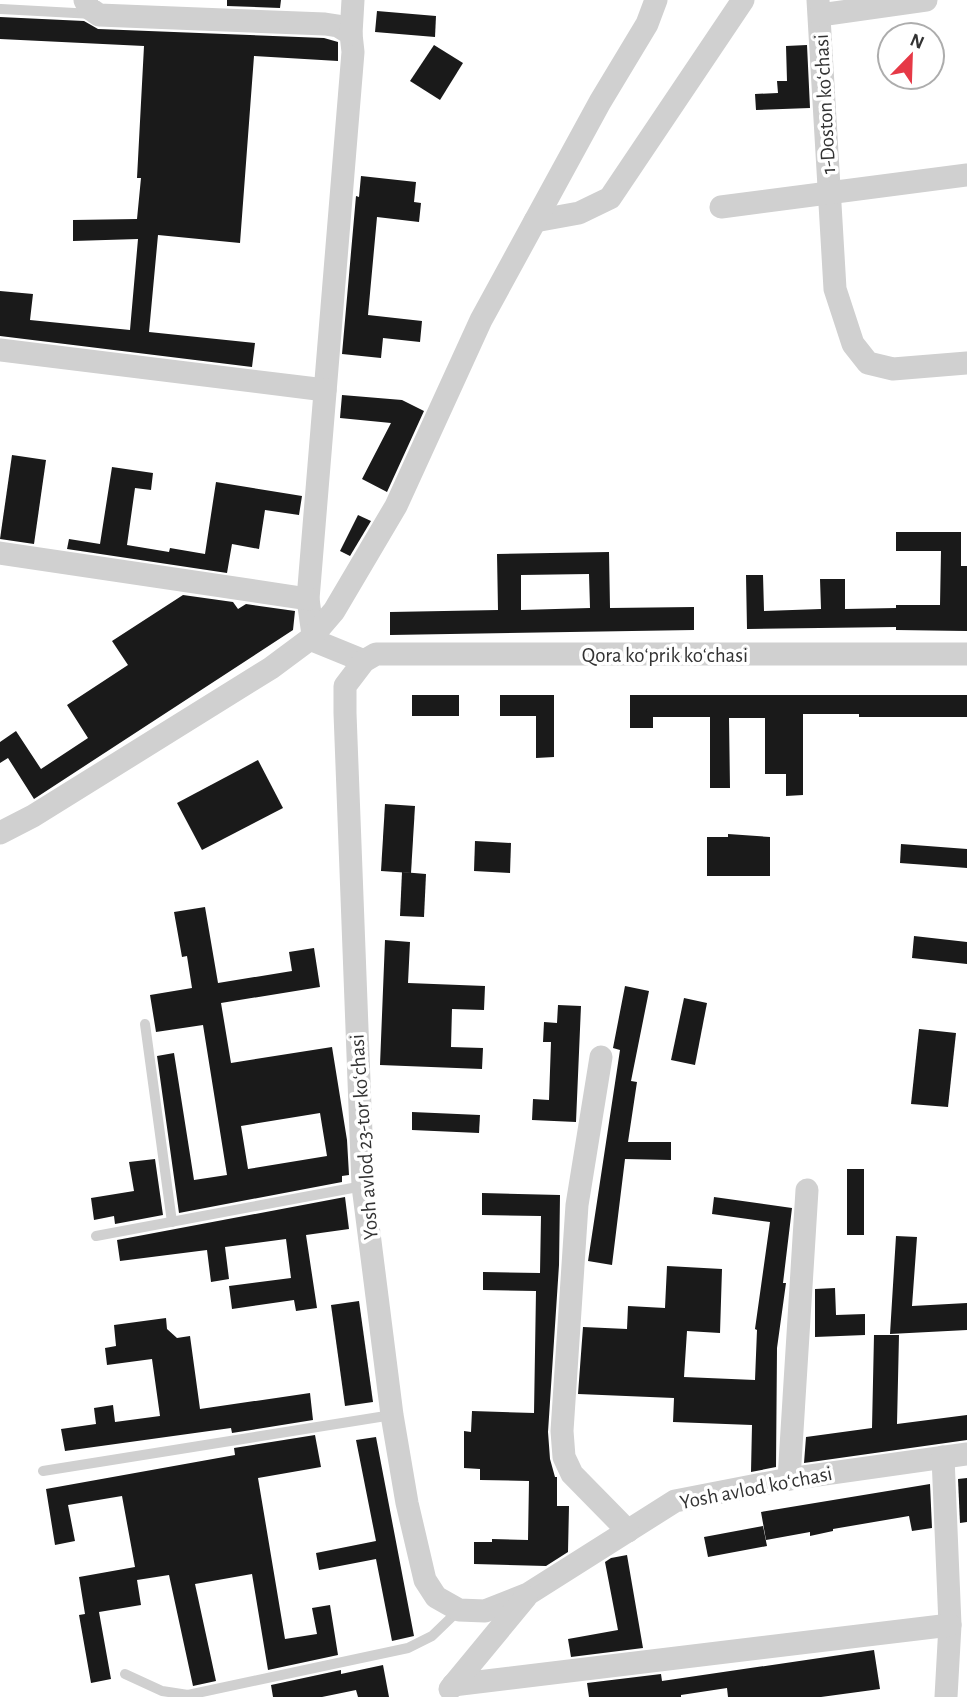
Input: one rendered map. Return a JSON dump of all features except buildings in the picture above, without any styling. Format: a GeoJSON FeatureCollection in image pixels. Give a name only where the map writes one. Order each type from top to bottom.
{"type":"FeatureCollection","features":[{"type":"Feature","properties":{"kind":"street"},"geometry":{"type":"LineString","coordinates":[[317,640],[308,599],[354,52],[351,34],[352,0]]}},
{"type":"Feature","properties":{"kind":"street"},"geometry":{"type":"LineString","coordinates":[[0,832],[33,816],[317,640],[396,506],[481,320],[600,102],[646,24],[656,0]]}},
{"type":"Feature","properties":{"kind":"street"},"geometry":{"type":"LineString","coordinates":[[535,222],[579,213],[610,198],[743,0]]}},
{"type":"Feature","properties":{"kind":"street","name":"1-Doston koʻchasi"},"geometry":{"type":"LineString","coordinates":[[926,0],[819,7],[835,289],[853,344],[868,363],[893,369],[967,362]]}},
{"type":"Feature","properties":{"kind":"street"},"geometry":{"type":"LineString","coordinates":[[92,7],[325,24],[338,26],[351,34]]}},
{"type":"Feature","properties":{"kind":"street","name":"1-Doston koʻchasi"},"geometry":{"type":"LineString","coordinates":[[721,207],[967,175]]}},
{"type":"Feature","properties":{"kind":"street"},"geometry":{"type":"LineString","coordinates":[[0,350],[325,390]]}},
{"type":"Feature","properties":{"kind":"street"},"geometry":{"type":"LineString","coordinates":[[0,553],[308,599]]}},
{"type":"Feature","properties":{"kind":"street"},"geometry":{"type":"LineString","coordinates":[[317,640],[357,658]]}},
{"type":"Feature","properties":{"kind":"street","name":"Qora koʻprik koʻchasi"},"geometry":{"type":"LineString","coordinates":[[357,658],[376,654],[967,654]]}},
{"type":"Feature","properties":{"kind":"street","name":"Yosh avlod 23-tor koʻchasi"},"geometry":{"type":"LineString","coordinates":[[357,658],[345,686],[345,699],[363,1186],[407,1503],[425,1580],[436,1597],[459,1610]]}},
{"type":"Feature","properties":{"kind":"street"},"geometry":{"type":"LineString","coordinates":[[601,1057],[577,1205],[562,1431],[564,1457],[572,1474],[628,1531]]}},
{"type":"Feature","properties":{"kind":"street"},"geometry":{"type":"LineString","coordinates":[[789,1479],[807,1190]]}},
{"type":"Feature","properties":{"kind":"street","name":"Yosh avlod koʻchasi"},"geometry":{"type":"LineString","coordinates":[[528,1594],[675,1501],[789,1479],[967,1454]]}},
{"type":"Feature","properties":{"kind":"street"},"geometry":{"type":"LineString","coordinates":[[943,1457],[950,1625],[946,1697]]}},
{"type":"Feature","properties":{"kind":"street"},"geometry":{"type":"LineString","coordinates":[[459,1610],[485,1611],[528,1594]]}},
{"type":"Feature","properties":{"kind":"street"},"geometry":{"type":"LineString","coordinates":[[448,1691],[528,1594]]}},
{"type":"Feature","properties":{"kind":"street"},"geometry":{"type":"LineString","coordinates":[[448,1691],[950,1625]]}},
{"type":"Feature","properties":{"kind":"lane"},"geometry":{"type":"LineString","coordinates":[[1,9],[92,7]]}},
{"type":"Feature","properties":{"kind":"lane"},"geometry":{"type":"LineString","coordinates":[[145,1024],[172,1222]]}},
{"type":"Feature","properties":{"kind":"lane"},"geometry":{"type":"LineString","coordinates":[[96,1236],[363,1186]]}},
{"type":"Feature","properties":{"kind":"lane"},"geometry":{"type":"LineString","coordinates":[[43,1471],[393,1415]]}},
{"type":"Feature","properties":{"kind":"lane"},"geometry":{"type":"LineString","coordinates":[[125,1674],[162,1691],[188,1695],[408,1648],[432,1636],[459,1610]]}}]}
